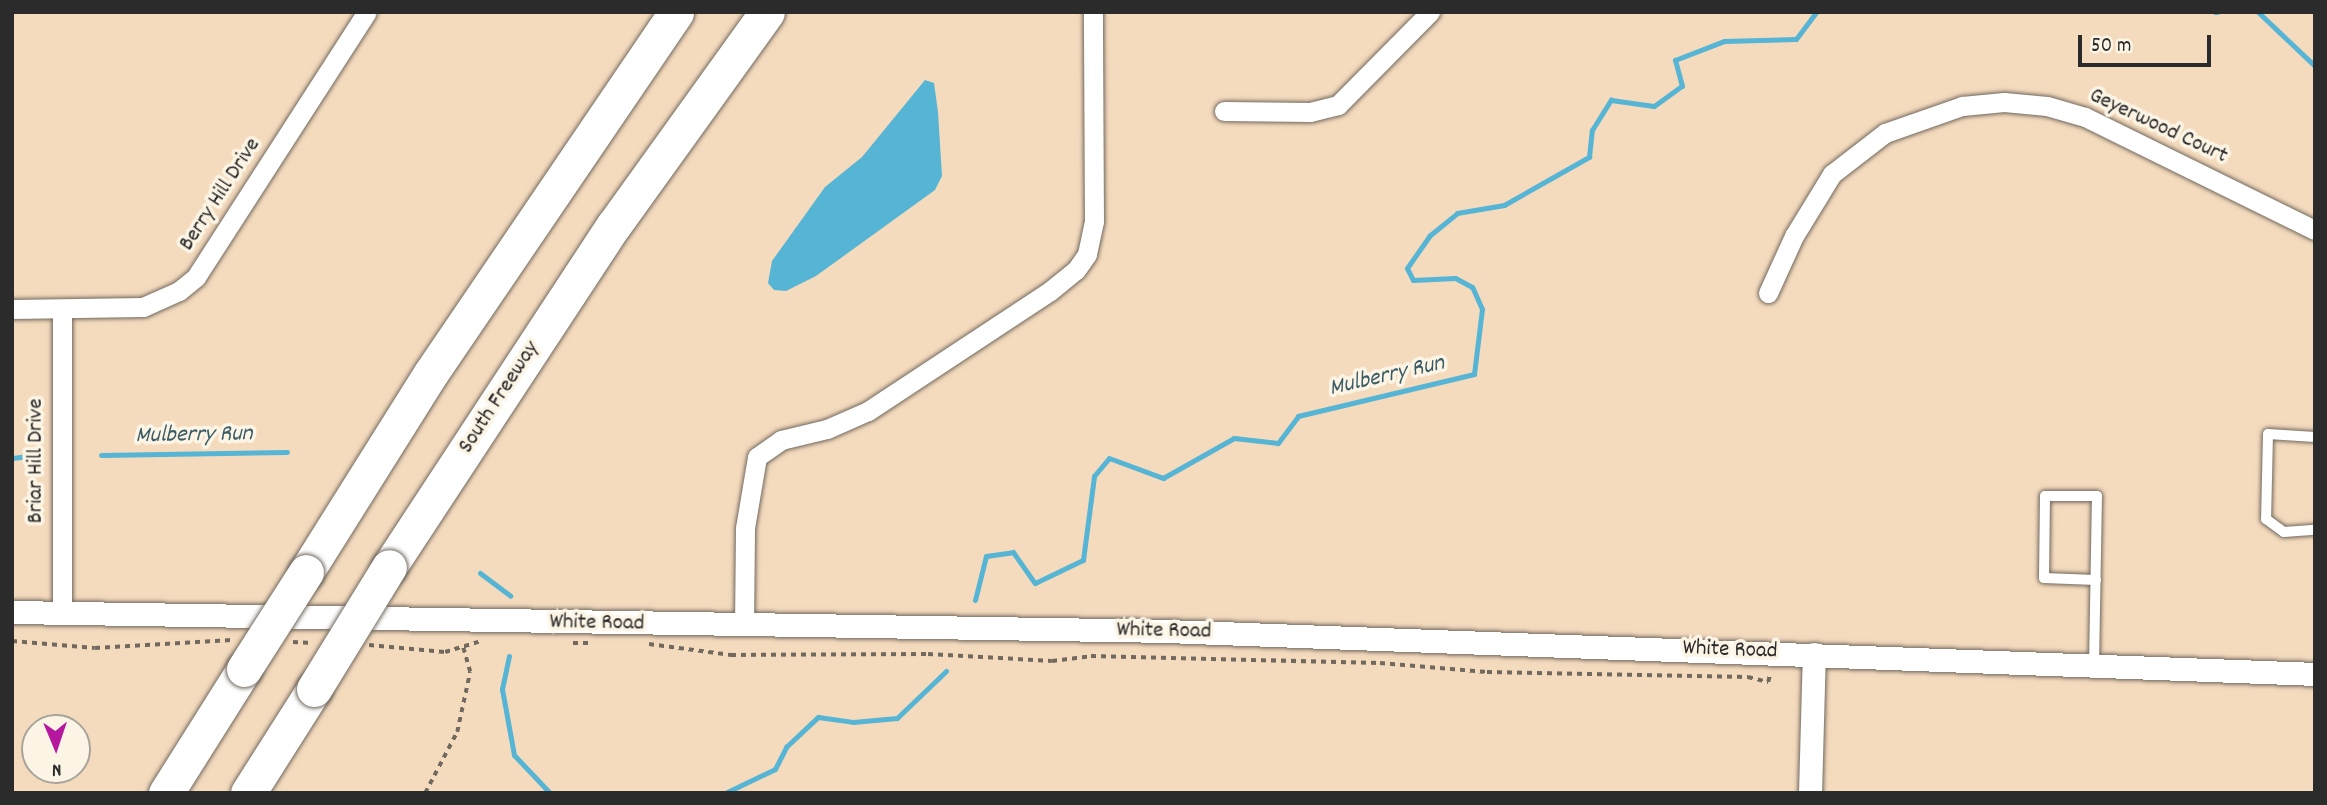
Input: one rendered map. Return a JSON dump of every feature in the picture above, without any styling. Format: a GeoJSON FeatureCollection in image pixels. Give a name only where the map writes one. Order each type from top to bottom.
{"type":"FeatureCollection","features":[{"type":"Feature","properties":{"kind":"highway"},"geometry":{"type":"LineString","coordinates":[[166,793],[241,655],[306,572],[431,373],[676,12]]}},
{"type":"Feature","properties":{"kind":"highway","name":"South Freeway"},"geometry":{"type":"LineString","coordinates":[[248,793],[388,567],[614,225],[767,12]]}},
{"type":"Feature","properties":{"kind":"street","name":"Berry Hill Drive"},"geometry":{"type":"LineString","coordinates":[[12,309],[143,307],[179,291],[196,277],[367,12]]}},
{"type":"Feature","properties":{"kind":"street"},"geometry":{"type":"LineString","coordinates":[[744,626],[745,528],[757,457],[780,440],[827,429],[868,411],[1050,291],[1087,254],[1094,222],[1093,12]]}},
{"type":"Feature","properties":{"kind":"street"},"geometry":{"type":"LineString","coordinates":[[1224,111],[1310,112],[1338,105],[1430,12]]}},
{"type":"Feature","properties":{"kind":"street","name":"Geyerwood Court"},"geometry":{"type":"LineString","coordinates":[[1768,293],[1794,236],[1832,174],[1885,133],[1962,106],[2015,103],[2048,106],[2085,117],[2315,230]]}},
{"type":"Feature","properties":{"kind":"street","name":"Briar Hill Drive"},"geometry":{"type":"LineString","coordinates":[[62,310],[62,613]]}},
{"type":"Feature","properties":{"kind":"street","name":"White Road"},"geometry":{"type":"LineString","coordinates":[[12,612],[1166,631],[2315,674]]}},
{"type":"Feature","properties":{"kind":"street"},"geometry":{"type":"LineString","coordinates":[[1810,793],[1814,654]]}},
{"type":"Feature","properties":{"kind":"lane"},"geometry":{"type":"LineString","coordinates":[[2315,437],[2268,434],[2266,519],[2284,532],[2315,530]]}},
{"type":"Feature","properties":{"kind":"lane"},"geometry":{"type":"LineString","coordinates":[[2094,666],[2096,580],[2097,496],[2045,496],[2044,578],[2096,580]]}},
{"type":"Feature","properties":{"kind":"path"},"geometry":{"type":"LineString","coordinates":[[355,644],[445,652],[492,638]]}},
{"type":"Feature","properties":{"kind":"path"},"geometry":{"type":"LineString","coordinates":[[12,641],[241,655]]}},
{"type":"Feature","properties":{"kind":"path"},"geometry":{"type":"LineString","coordinates":[[290,642],[316,643]]}},
{"type":"Feature","properties":{"kind":"path"},"geometry":{"type":"LineString","coordinates":[[572,643],[598,642]]}},
{"type":"Feature","properties":{"kind":"path"},"geometry":{"type":"LineString","coordinates":[[636,642],[731,655],[928,654],[1052,660],[1105,656],[1380,663],[1487,672],[1748,677],[1768,682],[1777,652]]}},
{"type":"Feature","properties":{"kind":"path"},"geometry":{"type":"LineString","coordinates":[[425,793],[457,732],[470,672],[463,647]]}},
{"type":"Feature","properties":{"kind":"water"},"geometry":{"type":"Polygon","coordinates":[[[925,80],[934,83],[938,112],[942,176],[935,190],[816,276],[786,291],[774,290],[768,283],[772,261],[825,187],[862,157],[925,80]]]}},
{"type":"Feature","properties":{"kind":"waterway","name":"Mulberry Run"},"geometry":{"type":"LineString","coordinates":[[975,600],[986,556],[1013,552],[1035,583],[1083,560],[1094,476],[1109,458],[1163,478],[1234,438],[1278,443],[1298,416],[1474,374],[1482,309],[1472,287],[1455,278],[1413,280],[1407,268],[1429,236],[1457,213],[1504,205],[1589,157],[1592,130],[1611,100],[1654,106],[1682,86],[1675,60],[1724,41],[1796,39],[1816,12]]}},
{"type":"Feature","properties":{"kind":"waterway","name":"Mulberry Run"},"geometry":{"type":"LineString","coordinates":[[2258,12],[2315,66]]}},
{"type":"Feature","properties":{"kind":"waterway","name":"Mulberry Run"},"geometry":{"type":"LineString","coordinates":[[101,455],[287,452]]}},
{"type":"Feature","properties":{"kind":"waterway","name":"Mulberry Run"},"geometry":{"type":"LineString","coordinates":[[12,458],[29,456]]}},
{"type":"Feature","properties":{"kind":"waterway","name":"Mulberry Run"},"geometry":{"type":"LineString","coordinates":[[480,573],[510,596]]}},
{"type":"Feature","properties":{"kind":"waterway","name":"Mulberry Run"},"geometry":{"type":"LineString","coordinates":[[509,656],[502,689],[514,755],[550,793]]}},
{"type":"Feature","properties":{"kind":"waterway","name":"Mulberry Run"},"geometry":{"type":"LineString","coordinates":[[725,793],[775,769],[786,747],[818,717],[853,722],[897,718],[946,671]]}}]}
